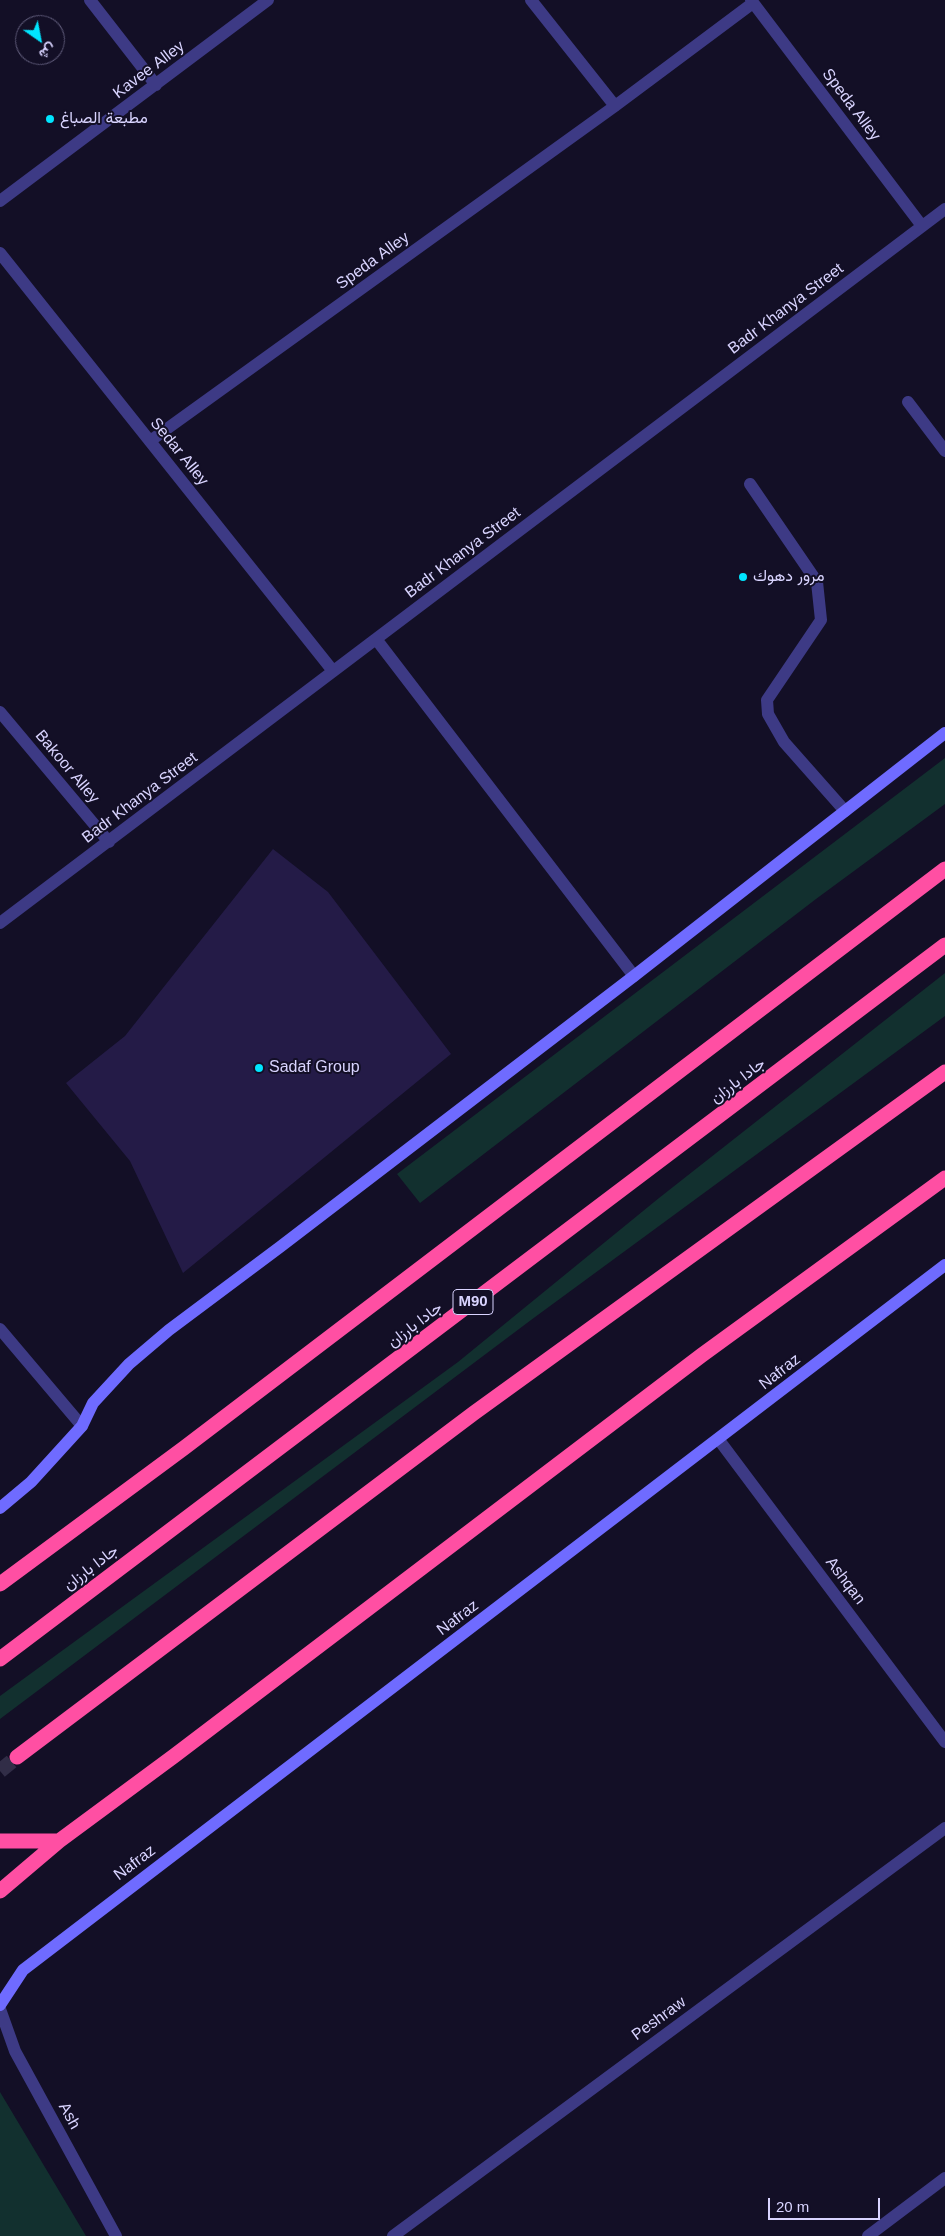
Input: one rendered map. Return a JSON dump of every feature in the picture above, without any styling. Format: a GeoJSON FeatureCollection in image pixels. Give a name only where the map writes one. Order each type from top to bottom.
{"type":"FeatureCollection","features":[{"type":"Feature","properties":{"kind":"highway"},"geometry":{"type":"LineString","coordinates":[[0,1584],[184,1448],[945,869]]}},
{"type":"Feature","properties":{"kind":"highway","name":"جادا بارزان"},"geometry":{"type":"LineString","coordinates":[[0,1658],[945,945]]}},
{"type":"Feature","properties":{"kind":"highway"},"geometry":{"type":"LineString","coordinates":[[17,1757],[474,1412],[945,1072]]}},
{"type":"Feature","properties":{"kind":"highway"},"geometry":{"type":"LineString","coordinates":[[0,1891],[59,1841],[174,1756],[702,1355],[945,1178]]}},
{"type":"Feature","properties":{"kind":"highway"},"geometry":{"type":"LineString","coordinates":[[0,1841],[59,1841]]}},
{"type":"Feature","properties":{"kind":"main road"},"geometry":{"type":"LineString","coordinates":[[0,1508],[31,1482],[82,1426],[93,1403],[129,1364],[169,1330],[634,976],[945,733]]}},
{"type":"Feature","properties":{"kind":"main road","name":"Nafraz"},"geometry":{"type":"LineString","coordinates":[[0,2007],[23,1970],[945,1266]]}},
{"type":"Feature","properties":{"kind":"street"},"geometry":{"type":"LineString","coordinates":[[90,0],[156,85]]}},
{"type":"Feature","properties":{"kind":"street","name":"Kavee Alley"},"geometry":{"type":"LineString","coordinates":[[0,201],[268,0]]}},
{"type":"Feature","properties":{"kind":"street"},"geometry":{"type":"LineString","coordinates":[[531,0],[615,106]]}},
{"type":"Feature","properties":{"kind":"street","name":"Speda Alley"},"geometry":{"type":"LineString","coordinates":[[150,442],[615,106],[752,1],[922,226]]}},
{"type":"Feature","properties":{"kind":"street","name":"Badr Khanya Street"},"geometry":{"type":"LineString","coordinates":[[0,923],[945,210]]}},
{"type":"Feature","properties":{"kind":"street","name":"Sedar Alley"},"geometry":{"type":"LineString","coordinates":[[0,254],[333,671]]}},
{"type":"Feature","properties":{"kind":"street"},"geometry":{"type":"LineString","coordinates":[[908,402],[945,451]]}},
{"type":"Feature","properties":{"kind":"street"},"geometry":{"type":"LineString","coordinates":[[750,484],[818,582],[821,620],[767,700],[768,714],[784,742],[845,811]]}},
{"type":"Feature","properties":{"kind":"street"},"geometry":{"type":"LineString","coordinates":[[376,639],[634,976]]}},
{"type":"Feature","properties":{"kind":"street","name":"Bakoor Alley"},"geometry":{"type":"LineString","coordinates":[[0,712],[109,842]]}},
{"type":"Feature","properties":{"kind":"street"},"geometry":{"type":"LineString","coordinates":[[0,1329],[82,1426]]}},
{"type":"Feature","properties":{"kind":"street","name":"Ashqan"},"geometry":{"type":"LineString","coordinates":[[719,1440],[945,1742]]}},
{"type":"Feature","properties":{"kind":"street","name":"Peshraw"},"geometry":{"type":"LineString","coordinates":[[393,2236],[945,1828]]}},
{"type":"Feature","properties":{"kind":"street","name":"Ash"},"geometry":{"type":"LineString","coordinates":[[0,2007],[15,2050],[116,2236]]}},
{"type":"Feature","properties":{"kind":"street"},"geometry":{"type":"LineString","coordinates":[[868,2236],[945,2178]]}},
{"type":"Feature","properties":{"kind":"green space"},"geometry":{"type":"Polygon","coordinates":[[[945,758],[945,804],[816,899],[420,1203],[397,1174],[945,758]]]}},
{"type":"Feature","properties":{"kind":"green space"},"geometry":{"type":"Polygon","coordinates":[[[945,973],[945,1016],[531,1320],[0,1719],[0,1696],[458,1362],[659,1198],[945,973]]]}},
{"type":"Feature","properties":{"kind":"green space"},"geometry":{"type":"Polygon","coordinates":[[[0,2092],[86,2236],[0,2236],[0,2092]]]}},
{"type":"Feature","properties":{"kind":"building","name":"Sadaf Group"},"geometry":{"type":"Polygon","coordinates":[[[273,849],[328,892],[451,1054],[183,1273],[130,1161],[66,1083],[125,1036],[273,849]]]}},
{"type":"Feature","properties":{"kind":"tunnel"},"geometry":{"type":"LineString","coordinates":[[0,1771],[17,1757]]}},
{"type":"Feature","properties":{"kind":"place","name":"مطبعة الصباغ"},"geometry":{"type":"Point","coordinates":[50,119]}},
{"type":"Feature","properties":{"kind":"place","name":"مرور دهوك"},"geometry":{"type":"Point","coordinates":[743,577]}},
{"type":"Feature","properties":{"kind":"place","name":"Sadaf Group"},"geometry":{"type":"Point","coordinates":[259,1068]}}]}
